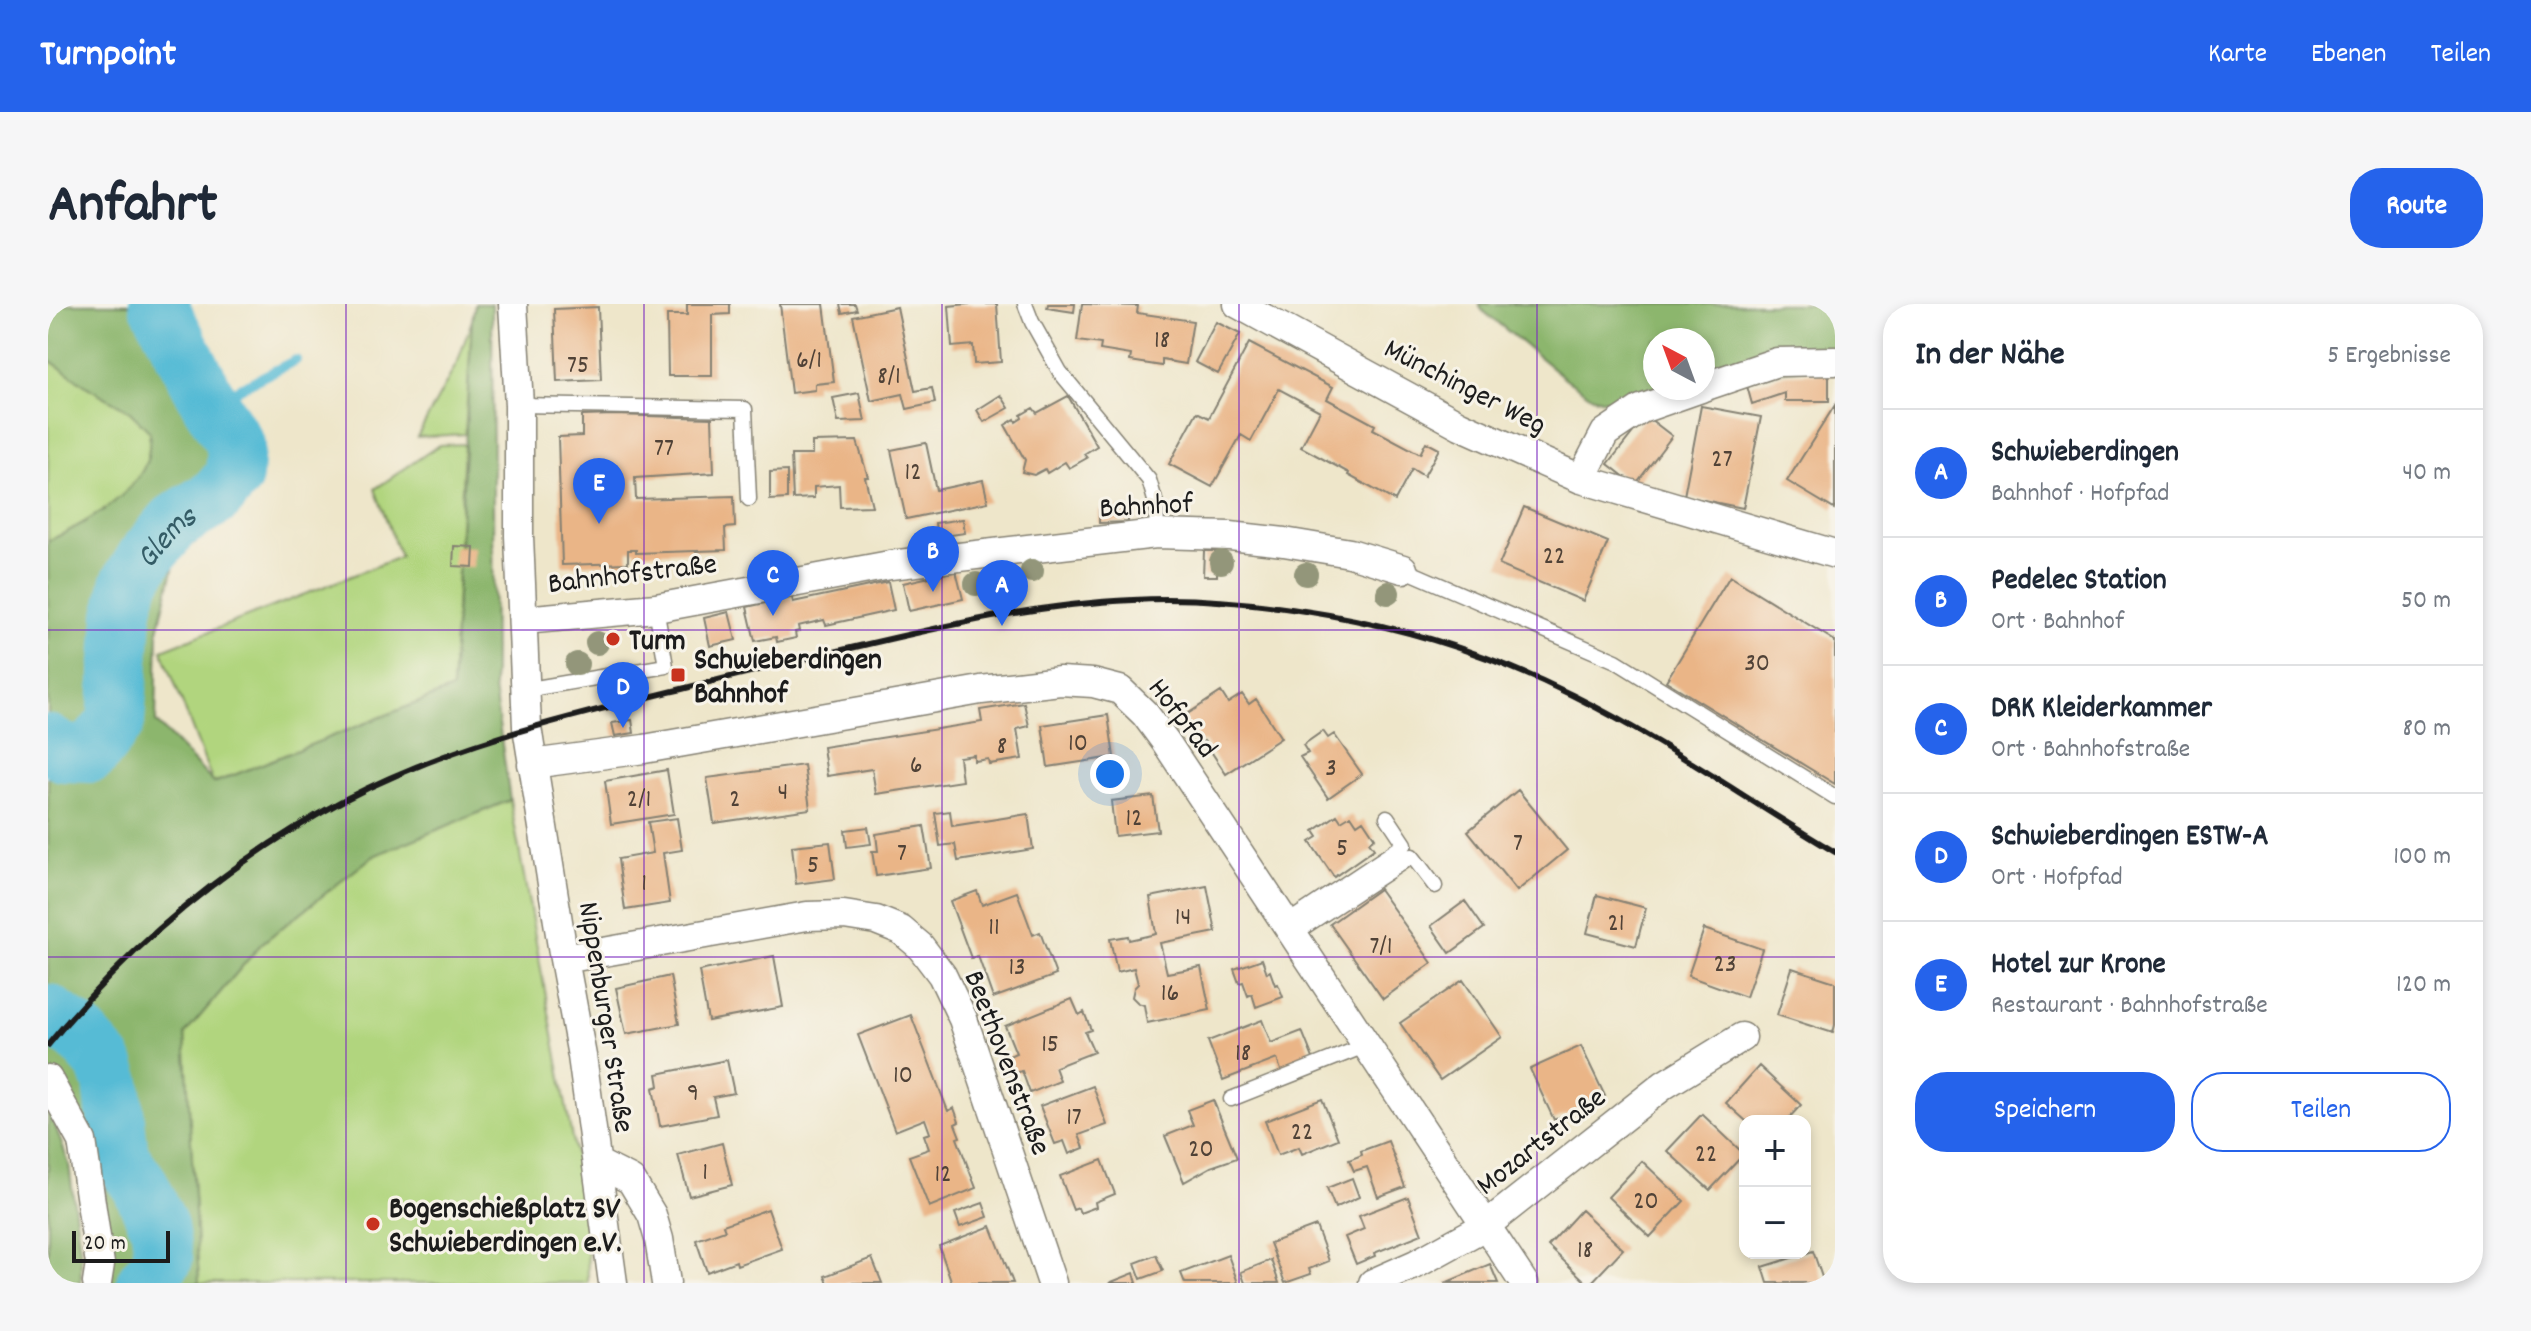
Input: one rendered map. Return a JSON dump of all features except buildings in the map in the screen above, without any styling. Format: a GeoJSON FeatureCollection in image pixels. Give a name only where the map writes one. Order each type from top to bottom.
{"type":"FeatureCollection","features":[{"type":"Feature","properties":{"kind":"street","name":"Bahnhofstraße"},"geometry":{"type":"LineString","coordinates":[[513,304],[519,405],[524,690],[532,764]]}},
{"type":"Feature","properties":{"kind":"street","name":"Münchinger Weg"},"geometry":{"type":"LineString","coordinates":[[1238,304],[1460,425],[1581,479],[1835,554]]}},
{"type":"Feature","properties":{"kind":"street"},"geometry":{"type":"LineString","coordinates":[[1715,383],[1777,362],[1835,361]]}},
{"type":"Feature","properties":{"kind":"street"},"geometry":{"type":"LineString","coordinates":[[1581,479],[1605,433],[1641,409],[1667,400]]}},
{"type":"Feature","properties":{"kind":"street","name":"Bahnhof"},"geometry":{"type":"LineString","coordinates":[[890,565],[1156,534],[1230,536],[1284,542],[1350,553],[1403,569]]}},
{"type":"Feature","properties":{"kind":"street","name":"Bahnhofstraße"},"geometry":{"type":"LineString","coordinates":[[523,620],[656,608],[890,565]]}},
{"type":"Feature","properties":{"kind":"street","name":"Hofpfad"},"geometry":{"type":"LineString","coordinates":[[532,764],[644,749],[981,690],[1060,681],[1093,683],[1120,690],[1145,714],[1524,1283]]}},
{"type":"Feature","properties":{"kind":"street","name":"Nippenburger Straße"},"geometry":{"type":"LineString","coordinates":[[532,764],[582,1056],[613,1283]]}},
{"type":"Feature","properties":{"kind":"street","name":"Beethovenstraße"},"geometry":{"type":"LineString","coordinates":[[564,959],[807,916],[844,915],[876,920],[901,930],[920,946],[942,975],[963,1019],[1052,1283]]}},
{"type":"Feature","properties":{"kind":"street","name":"Mozartstraße"},"geometry":{"type":"LineString","coordinates":[[1373,1283],[1416,1264],[1485,1226],[1664,1085],[1742,1037]]}},
{"type":"Feature","properties":{"kind":"street"},"geometry":{"type":"LineString","coordinates":[[48,1079],[82,1141],[100,1264],[97,1283]]}},
{"type":"Feature","properties":{"kind":"street"},"geometry":{"type":"LineString","coordinates":[[597,1163],[631,1180],[652,1215],[666,1283]]}},
{"type":"Feature","properties":{"kind":"lane"},"geometry":{"type":"LineString","coordinates":[[1025,304],[1060,372],[1149,480],[1157,507],[1156,534]]}},
{"type":"Feature","properties":{"kind":"lane"},"geometry":{"type":"LineString","coordinates":[[519,405],[745,409],[749,499]]}},
{"type":"Feature","properties":{"kind":"lane"},"geometry":{"type":"LineString","coordinates":[[1403,569],[1616,661],[1835,797]]}},
{"type":"Feature","properties":{"kind":"lane"},"geometry":{"type":"LineString","coordinates":[[524,690],[666,666],[656,608]]}},
{"type":"Feature","properties":{"kind":"lane"},"geometry":{"type":"LineString","coordinates":[[1289,929],[1405,844],[1387,817]]}},
{"type":"Feature","properties":{"kind":"lane"},"geometry":{"type":"LineString","coordinates":[[1289,929],[1412,856],[1435,886]]}},
{"type":"Feature","properties":{"kind":"lane"},"geometry":{"type":"LineString","coordinates":[[1231,1099],[1367,1045]]}},
{"type":"Feature","properties":{"kind":"green space"},"geometry":{"type":"Polygon","coordinates":[[[48,304],[178,304],[199,324],[262,442],[252,496],[176,558],[158,630],[156,722],[214,783],[452,689],[472,320],[475,304],[492,304],[494,689],[510,800],[373,856],[261,944],[185,1034],[199,1283],[101,1283],[106,1185],[48,1086],[48,541],[104,510],[129,488],[146,463],[150,432],[128,410],[89,388],[48,359],[48,304]]]}},
{"type":"Feature","properties":{"kind":"green space"},"geometry":{"type":"Polygon","coordinates":[[[1479,304],[1835,304],[1835,361],[1715,385],[1715,328],[1643,328],[1643,400],[1667,400],[1641,409],[1593,397],[1482,310],[1479,304]]]}},
{"type":"Feature","properties":{"kind":"green space"},"geometry":{"type":"Polygon","coordinates":[[[472,320],[465,434],[417,437],[458,361],[472,320]]]}},
{"type":"Feature","properties":{"kind":"green space"},"geometry":{"type":"Polygon","coordinates":[[[48,359],[89,388],[128,410],[150,431],[147,459],[130,488],[104,510],[48,541],[48,359]]]}},
{"type":"Feature","properties":{"kind":"green space"},"geometry":{"type":"Polygon","coordinates":[[[464,444],[452,690],[213,783],[162,650],[400,557],[375,489],[439,445],[464,444]]]}},
{"type":"Feature","properties":{"kind":"green space"},"geometry":{"type":"Polygon","coordinates":[[[510,800],[587,1220],[588,1283],[199,1283],[185,1034],[261,944],[373,856],[510,800]]]}},
{"type":"Feature","properties":{"kind":"green space"},"geometry":{"type":"Polygon","coordinates":[[[48,1106],[69,1164],[81,1257],[81,1283],[48,1283],[48,1106]]]}},
{"type":"Feature","properties":{"kind":"waterway","name":"Glems"},"geometry":{"type":"LineString","coordinates":[[48,743],[64,753],[91,754],[116,722],[123,615],[129,584],[147,555],[175,522],[217,496],[234,476],[236,445],[210,403],[158,304]]}},
{"type":"Feature","properties":{"kind":"waterway"},"geometry":{"type":"LineString","coordinates":[[210,403],[296,360]]}},
{"type":"Feature","properties":{"kind":"waterway","name":"Glems"},"geometry":{"type":"LineString","coordinates":[[48,1013],[79,1034],[105,1063],[112,1083],[120,1157],[140,1185],[159,1226],[164,1258],[145,1283]]}},
{"type":"Feature","properties":{"kind":"railway"},"geometry":{"type":"LineString","coordinates":[[48,1045],[147,940],[221,879],[300,825],[384,780],[472,746],[607,707],[921,632],[991,617],[1097,602],[1157,599],[1256,604],[1360,621],[1454,646],[1543,681],[1606,713],[1835,852]]}},
{"type":"Feature","properties":{"kind":"place","name":"Hotel zur Krone"},"geometry":{"type":"Point","coordinates":[599,524]}},
{"type":"Feature","properties":{"kind":"place","name":"Pedelec Station"},"geometry":{"type":"Point","coordinates":[933,592]}},
{"type":"Feature","properties":{"kind":"place","name":"DRK Kleiderkammer"},"geometry":{"type":"Point","coordinates":[773,616]}},
{"type":"Feature","properties":{"kind":"place","name":"Schwieberdingen"},"geometry":{"type":"Point","coordinates":[1002,626]}},
{"type":"Feature","properties":{"kind":"place","name":"Turm"},"geometry":{"type":"Point","coordinates":[613,639]}},
{"type":"Feature","properties":{"kind":"place","name":"Schwieberdingen Bahnhof"},"geometry":{"type":"Point","coordinates":[678,675]}},
{"type":"Feature","properties":{"kind":"place","name":"Schwieberdingen ESTW-A"},"geometry":{"type":"Point","coordinates":[623,728]}},
{"type":"Feature","properties":{"kind":"place","name":"Bogenschießplatz SV Schwieberdingen e.V."},"geometry":{"type":"Point","coordinates":[373,1224]}}]}
